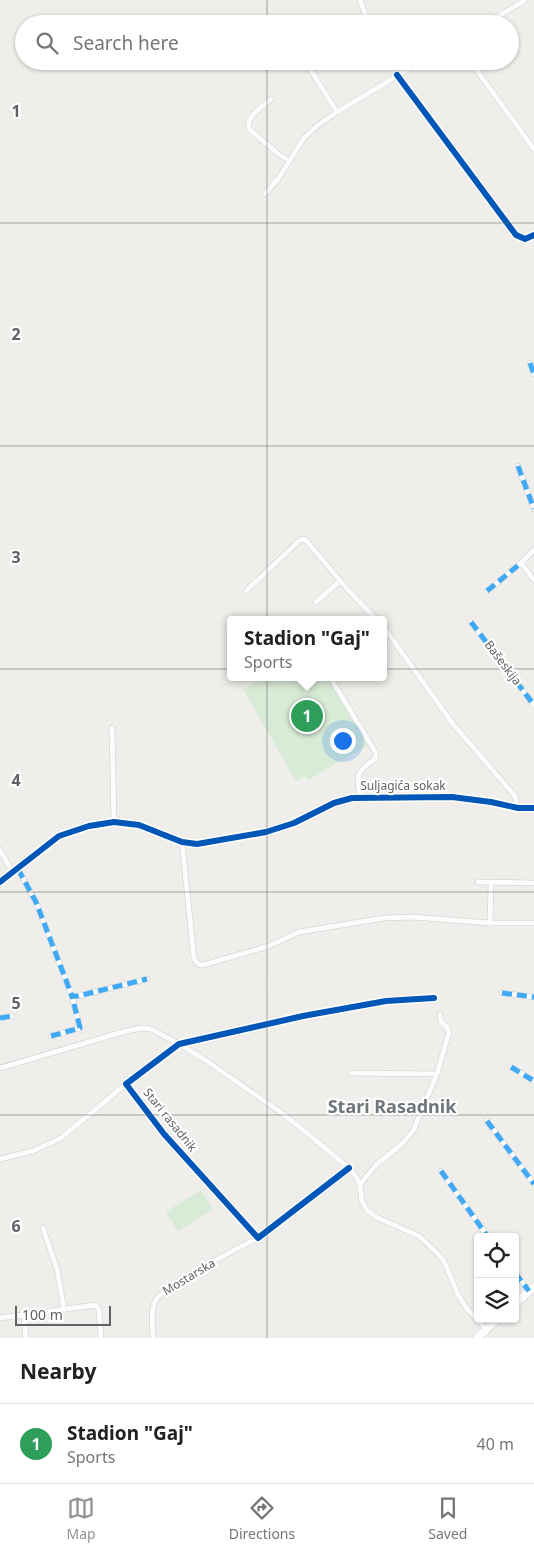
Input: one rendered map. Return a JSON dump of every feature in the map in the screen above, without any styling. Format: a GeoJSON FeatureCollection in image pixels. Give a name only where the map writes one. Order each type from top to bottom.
{"type":"FeatureCollection","features":[{"type":"Feature","properties":{"kind":"main road"},"geometry":{"type":"LineString","coordinates":[[519,1300],[532,1289]]}},
{"type":"Feature","properties":{"kind":"main road"},"geometry":{"type":"LineString","coordinates":[[477,1338],[494,1323]]}},
{"type":"Feature","properties":{"kind":"street"},"geometry":{"type":"LineString","coordinates":[[360,0],[366,15]]}},
{"type":"Feature","properties":{"kind":"street"},"geometry":{"type":"LineString","coordinates":[[500,15],[524,0]]}},
{"type":"Feature","properties":{"kind":"street"},"geometry":{"type":"LineString","coordinates":[[310,70],[337,112]]}},
{"type":"Feature","properties":{"kind":"street"},"geometry":{"type":"LineString","coordinates":[[265,194],[304,138],[337,112],[406,70]]}},
{"type":"Feature","properties":{"kind":"street"},"geometry":{"type":"LineString","coordinates":[[477,70],[534,149]]}},
{"type":"Feature","properties":{"kind":"street"},"geometry":{"type":"LineString","coordinates":[[397,75],[516,235],[525,238],[534,235]]}},
{"type":"Feature","properties":{"kind":"street"},"geometry":{"type":"LineString","coordinates":[[272,99],[252,116],[248,124],[249,129],[289,161]]}},
{"type":"Feature","properties":{"kind":"street"},"geometry":{"type":"LineString","coordinates":[[530,363],[534,374]]}},
{"type":"Feature","properties":{"kind":"street"},"geometry":{"type":"LineString","coordinates":[[518,466],[534,509]]}},
{"type":"Feature","properties":{"kind":"street"},"geometry":{"type":"LineString","coordinates":[[246,591],[300,540],[304,539],[307,540],[340,581],[374,616]]}},
{"type":"Feature","properties":{"kind":"street"},"geometry":{"type":"LineString","coordinates":[[487,591],[534,550]]}},
{"type":"Feature","properties":{"kind":"street"},"geometry":{"type":"LineString","coordinates":[[521,562],[534,580]]}},
{"type":"Feature","properties":{"kind":"street"},"geometry":{"type":"LineString","coordinates":[[316,602],[340,581]]}},
{"type":"Feature","properties":{"kind":"street","name":"Bašeskija"},"geometry":{"type":"LineString","coordinates":[[471,622],[534,705]]}},
{"type":"Feature","properties":{"kind":"street"},"geometry":{"type":"LineString","coordinates":[[387,633],[452,724],[515,796],[518,808]]}},
{"type":"Feature","properties":{"kind":"street"},"geometry":{"type":"LineString","coordinates":[[332,681],[376,753],[375,759],[360,771],[358,775],[360,797]]}},
{"type":"Feature","properties":{"kind":"street"},"geometry":{"type":"LineString","coordinates":[[112,728],[114,822]]}},
{"type":"Feature","properties":{"kind":"street","name":"Suljagića sokak"},"geometry":{"type":"LineString","coordinates":[[0,882],[59,836],[89,826],[114,822],[139,825],[182,842],[197,844],[266,832],[294,823],[334,803],[360,797],[452,797],[518,808],[534,808]]}},
{"type":"Feature","properties":{"kind":"street"},"geometry":{"type":"LineString","coordinates":[[182,842],[194,959],[199,964],[206,964],[269,946],[298,932],[384,918],[412,917],[490,923],[534,923]]}},
{"type":"Feature","properties":{"kind":"street"},"geometry":{"type":"LineString","coordinates":[[0,850],[36,902],[72,996],[80,1028],[51,1036]]}},
{"type":"Feature","properties":{"kind":"street"},"geometry":{"type":"LineString","coordinates":[[478,882],[534,883]]}},
{"type":"Feature","properties":{"kind":"street"},"geometry":{"type":"LineString","coordinates":[[490,923],[492,882]]}},
{"type":"Feature","properties":{"kind":"street"},"geometry":{"type":"LineString","coordinates":[[72,996],[147,979]]}},
{"type":"Feature","properties":{"kind":"street"},"geometry":{"type":"LineString","coordinates":[[502,993],[534,996]]}},
{"type":"Feature","properties":{"kind":"street","name":"Stari rasadnik"},"geometry":{"type":"LineString","coordinates":[[258,1238],[164,1134],[126,1084],[179,1044],[303,1016],[386,1001],[434,998]]}},
{"type":"Feature","properties":{"kind":"street"},"geometry":{"type":"LineString","coordinates":[[360,1184],[377,1164],[403,1143],[413,1131],[437,1074],[449,1032],[448,1027],[441,1022],[440,1015]]}},
{"type":"Feature","properties":{"kind":"street"},"geometry":{"type":"LineString","coordinates":[[0,1018],[12,1016]]}},
{"type":"Feature","properties":{"kind":"street"},"geometry":{"type":"LineString","coordinates":[[0,1068],[142,1028],[151,1029],[179,1044],[204,1059],[283,1114],[349,1168],[360,1184],[362,1201],[367,1210],[376,1217],[420,1236],[445,1263],[458,1295],[468,1310],[487,1330]]}},
{"type":"Feature","properties":{"kind":"street"},"geometry":{"type":"LineString","coordinates":[[511,1067],[534,1081]]}},
{"type":"Feature","properties":{"kind":"street"},"geometry":{"type":"LineString","coordinates":[[351,1073],[437,1074]]}},
{"type":"Feature","properties":{"kind":"street"},"geometry":{"type":"LineString","coordinates":[[0,1159],[33,1151],[61,1138],[126,1084]]}},
{"type":"Feature","properties":{"kind":"street"},"geometry":{"type":"LineString","coordinates":[[487,1121],[534,1184]]}},
{"type":"Feature","properties":{"kind":"street"},"geometry":{"type":"LineString","coordinates":[[258,1238],[349,1168]]}},
{"type":"Feature","properties":{"kind":"street"},"geometry":{"type":"LineString","coordinates":[[441,1171],[485,1233]]}},
{"type":"Feature","properties":{"kind":"street"},"geometry":{"type":"LineString","coordinates":[[43,1228],[57,1268],[64,1308]]}},
{"type":"Feature","properties":{"kind":"street","name":"Mostarska"},"geometry":{"type":"LineString","coordinates":[[153,1338],[153,1309],[159,1294],[258,1238]]}},
{"type":"Feature","properties":{"kind":"street"},"geometry":{"type":"LineString","coordinates":[[519,1276],[532,1289]]}},
{"type":"Feature","properties":{"kind":"street"},"geometry":{"type":"LineString","coordinates":[[0,1318],[92,1304],[97,1306],[99,1310],[101,1338]]}},
{"type":"Feature","properties":{"kind":"street"},"geometry":{"type":"LineString","coordinates":[[24,1315],[26,1338]]}},
{"type":"Feature","properties":{"kind":"green space"},"geometry":{"type":"Polygon","coordinates":[[[256,681],[336,681],[372,743],[308,780],[305,776],[296,781],[243,689],[256,681]]]}},
{"type":"Feature","properties":{"kind":"green space"},"geometry":{"type":"Polygon","coordinates":[[[201,1190],[213,1209],[178,1231],[166,1212],[201,1190]]]}},
{"type":"Feature","properties":{"kind":"railway"},"geometry":{"type":"LineString","coordinates":[[0,1055],[221,995],[317,972],[408,962],[491,961],[534,963]]}},
{"type":"Feature","properties":{"kind":"marked path"},"geometry":{"type":"LineString","coordinates":[[530,363],[534,374]]}},
{"type":"Feature","properties":{"kind":"marked path"},"geometry":{"type":"LineString","coordinates":[[518,466],[534,509]]}},
{"type":"Feature","properties":{"kind":"marked path"},"geometry":{"type":"LineString","coordinates":[[487,591],[521,563]]}},
{"type":"Feature","properties":{"kind":"marked path"},"geometry":{"type":"LineString","coordinates":[[471,622],[534,705]]}},
{"type":"Feature","properties":{"kind":"marked path"},"geometry":{"type":"LineString","coordinates":[[18,869],[36,902],[72,996],[147,979]]}},
{"type":"Feature","properties":{"kind":"marked path"},"geometry":{"type":"LineString","coordinates":[[502,993],[534,997]]}},
{"type":"Feature","properties":{"kind":"marked path"},"geometry":{"type":"LineString","coordinates":[[51,1036],[80,1028],[72,996]]}},
{"type":"Feature","properties":{"kind":"marked path"},"geometry":{"type":"LineString","coordinates":[[0,1018],[12,1016]]}},
{"type":"Feature","properties":{"kind":"marked path"},"geometry":{"type":"LineString","coordinates":[[511,1067],[534,1081]]}},
{"type":"Feature","properties":{"kind":"marked path"},"geometry":{"type":"LineString","coordinates":[[487,1121],[534,1184]]}},
{"type":"Feature","properties":{"kind":"marked path"},"geometry":{"type":"LineString","coordinates":[[441,1171],[485,1233]]}},
{"type":"Feature","properties":{"kind":"marked path"},"geometry":{"type":"LineString","coordinates":[[519,1278],[529,1291]]}},
{"type":"Feature","properties":{"kind":"cycle path"},"geometry":{"type":"LineString","coordinates":[[397,75],[516,235],[525,239],[534,235]]}},
{"type":"Feature","properties":{"kind":"cycle path"},"geometry":{"type":"LineString","coordinates":[[0,882],[59,836],[89,826],[114,822],[139,825],[182,842],[197,844],[266,832],[294,823],[334,803],[352,798],[452,797],[518,808],[534,808]]}},
{"type":"Feature","properties":{"kind":"cycle path"},"geometry":{"type":"LineString","coordinates":[[349,1168],[258,1238],[164,1134],[126,1084],[179,1044],[303,1016],[386,1001],[434,998]]}},
{"type":"Feature","properties":{"kind":"place","name":"Stadion \"Gaj\""},"geometry":{"type":"Point","coordinates":[307,716]}},
{"type":"Feature","properties":{"kind":"district","name":"Stari Rasadnik"},"geometry":{"type":"Point","coordinates":[392,1107]}}]}
